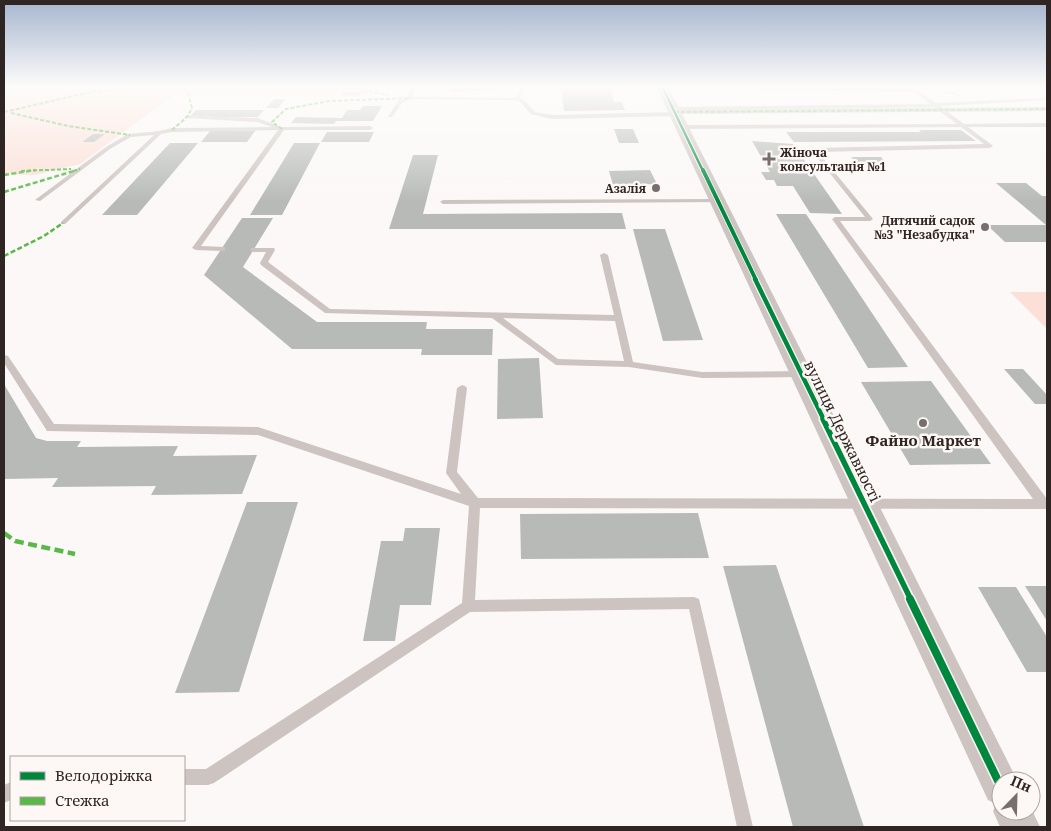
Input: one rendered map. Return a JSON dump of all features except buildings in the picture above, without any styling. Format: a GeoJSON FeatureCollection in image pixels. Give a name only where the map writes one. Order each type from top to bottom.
{"type":"FeatureCollection","features":[{"type":"Feature","properties":{"kind":"street","name":"вулиця Державності"},"geometry":{"type":"LineString","coordinates":[[682,125],[993,771]]}},
{"type":"Feature","properties":{"kind":"lane"},"geometry":{"type":"LineString","coordinates":[[271,125],[282,129]]}},
{"type":"Feature","properties":{"kind":"lane"},"geometry":{"type":"LineString","coordinates":[[956,125],[1047,125]]}},
{"type":"Feature","properties":{"kind":"lane"},"geometry":{"type":"LineString","coordinates":[[962,125],[990,146],[814,150],[870,219],[834,219],[1045,504]]}},
{"type":"Feature","properties":{"kind":"lane"},"geometry":{"type":"LineString","coordinates":[[38,200],[108,148],[130,135],[180,130],[370,128]]}},
{"type":"Feature","properties":{"kind":"lane"},"geometry":{"type":"LineString","coordinates":[[222,249],[196,248],[282,129]]}},
{"type":"Feature","properties":{"kind":"lane"},"geometry":{"type":"LineString","coordinates":[[63,223],[159,132]]}},
{"type":"Feature","properties":{"kind":"lane"},"geometry":{"type":"LineString","coordinates":[[443,202],[718,201]]}},
{"type":"Feature","properties":{"kind":"lane"},"geometry":{"type":"LineString","coordinates":[[254,250],[271,250],[264,263],[328,311],[618,318]]}},
{"type":"Feature","properties":{"kind":"lane"},"geometry":{"type":"LineString","coordinates":[[604,255],[629,364]]}},
{"type":"Feature","properties":{"kind":"lane"},"geometry":{"type":"LineString","coordinates":[[494,315],[556,362],[629,364],[702,375],[802,374]]}},
{"type":"Feature","properties":{"kind":"lane"},"geometry":{"type":"LineString","coordinates":[[5,358],[51,428],[258,431],[475,504],[1045,504]]}},
{"type":"Feature","properties":{"kind":"lane"},"geometry":{"type":"LineString","coordinates":[[462,388],[452,473],[475,504],[468,606]]}},
{"type":"Feature","properties":{"kind":"lane"},"geometry":{"type":"LineString","coordinates":[[185,777],[208,777],[468,606],[694,603],[744,827]]}},
{"type":"Feature","properties":{"kind":"shaded area"},"geometry":{"type":"Polygon","coordinates":[[[4,125],[133,125],[80,164],[35,175],[4,174],[4,125]]]}},
{"type":"Feature","properties":{"kind":"shaded area"},"geometry":{"type":"Polygon","coordinates":[[[1010,292],[1047,292],[1047,329],[1010,292]]]}},
{"type":"Feature","properties":{"kind":"marked path"},"geometry":{"type":"LineString","coordinates":[[63,125],[130,135]]}},
{"type":"Feature","properties":{"kind":"marked path"},"geometry":{"type":"LineString","coordinates":[[172,130],[178,125]]}},
{"type":"Feature","properties":{"kind":"marked path"},"geometry":{"type":"LineString","coordinates":[[276,125],[282,129]]}},
{"type":"Feature","properties":{"kind":"marked path"},"geometry":{"type":"LineString","coordinates":[[4,175],[26,170],[71,169]]}},
{"type":"Feature","properties":{"kind":"marked path"},"geometry":{"type":"LineString","coordinates":[[4,192],[80,169]]}},
{"type":"Feature","properties":{"kind":"marked path"},"geometry":{"type":"LineString","coordinates":[[4,256],[44,236],[63,223]]}},
{"type":"Feature","properties":{"kind":"marked path"},"geometry":{"type":"LineString","coordinates":[[4,533],[15,541],[75,554]]}},
{"type":"Feature","properties":{"kind":"cycle path"},"geometry":{"type":"LineString","coordinates":[[681,125],[993,771]]}},
{"type":"Feature","properties":{"kind":"place","name":"Жіноча консультація №1"},"geometry":{"type":"Point","coordinates":[769,159]}},
{"type":"Feature","properties":{"kind":"place","name":"Азалія"},"geometry":{"type":"Point","coordinates":[656,188]}},
{"type":"Feature","properties":{"kind":"place","name":"Дитячий садок №3 \"Незабудка\""},"geometry":{"type":"Point","coordinates":[985,227]}},
{"type":"Feature","properties":{"kind":"place","name":"Файно Маркет"},"geometry":{"type":"Point","coordinates":[923,423]}}]}
